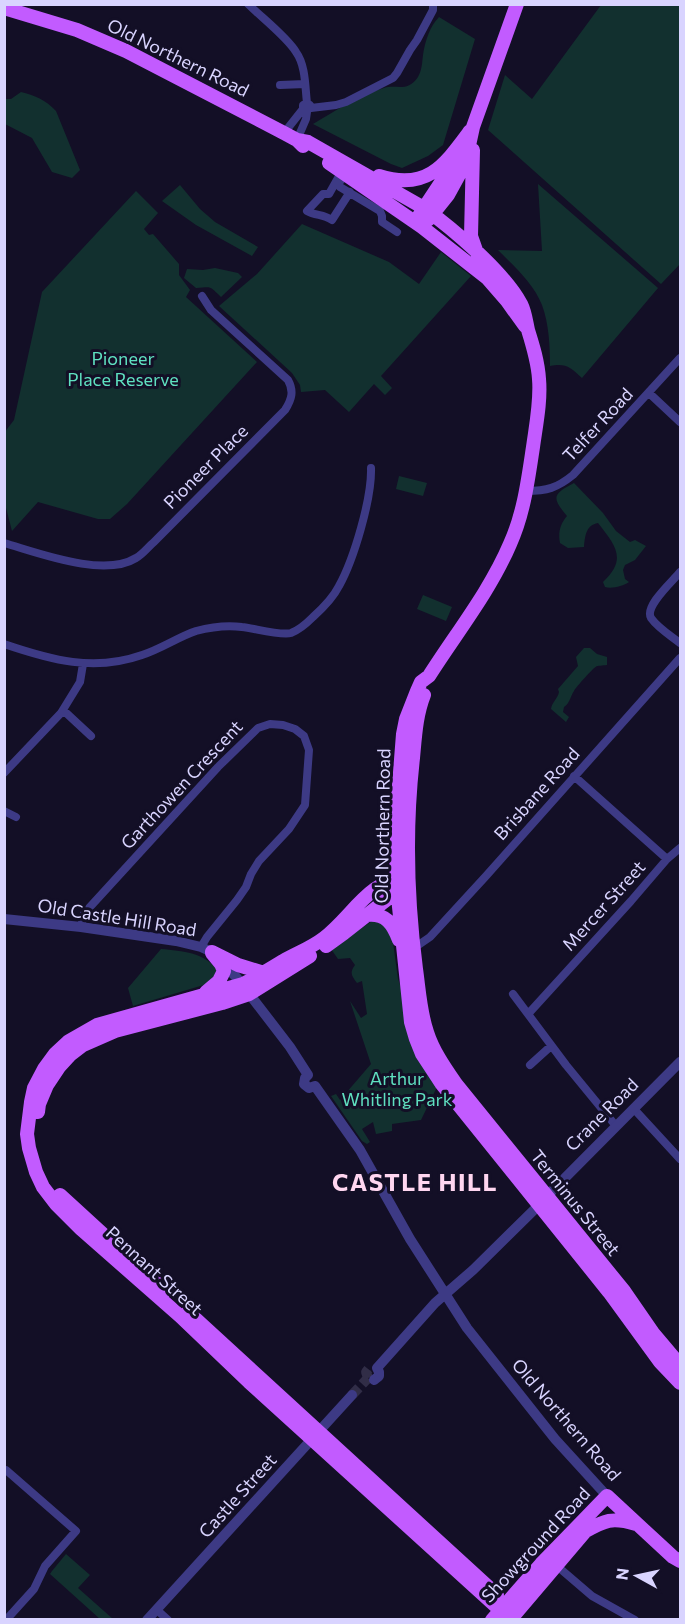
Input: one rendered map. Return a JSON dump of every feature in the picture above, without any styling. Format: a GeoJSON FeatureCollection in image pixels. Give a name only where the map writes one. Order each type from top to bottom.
{"type":"FeatureCollection","features":[{"type":"Feature","properties":{"kind":"main road"},"geometry":{"type":"LineString","coordinates":[[418,224],[429,211],[473,127],[517,4]]}},
{"type":"Feature","properties":{"kind":"main road","name":"Old Northern Road"},"geometry":{"type":"LineString","coordinates":[[4,8],[77,30],[126,51],[297,140],[308,142],[487,278],[529,331]]}},
{"type":"Feature","properties":{"kind":"main road"},"geometry":{"type":"LineString","coordinates":[[348,171],[395,180],[423,178],[451,157],[473,127]]}},
{"type":"Feature","properties":{"kind":"main road"},"geometry":{"type":"LineString","coordinates":[[473,127],[471,236],[477,253]]}},
{"type":"Feature","properties":{"kind":"main road","name":"Old Northern Road"},"geometry":{"type":"LineString","coordinates":[[348,171],[429,211],[477,253],[513,291],[522,306],[537,364],[539,383],[536,427],[526,491],[517,527],[501,563],[480,598],[429,676],[421,682],[406,719],[403,734],[398,798],[409,950],[426,1031],[442,1063]]}},
{"type":"Feature","properties":{"kind":"main road"},"geometry":{"type":"LineString","coordinates":[[246,989],[264,974],[324,938],[357,904],[377,888],[402,878]]}},
{"type":"Feature","properties":{"kind":"main road"},"geometry":{"type":"LineString","coordinates":[[246,989],[344,933],[403,892]]}},
{"type":"Feature","properties":{"kind":"main road"},"geometry":{"type":"LineString","coordinates":[[367,915],[380,915],[387,918],[409,950]]}},
{"type":"Feature","properties":{"kind":"main road"},"geometry":{"type":"LineString","coordinates":[[206,950],[264,974]]}},
{"type":"Feature","properties":{"kind":"main road"},"geometry":{"type":"LineString","coordinates":[[202,995],[219,981],[224,971],[221,964],[206,950]]}},
{"type":"Feature","properties":{"kind":"main road","name":"Old Northern Road"},"geometry":{"type":"LineString","coordinates":[[409,950],[409,1004],[416,1039],[431,1070],[441,1083]]}},
{"type":"Feature","properties":{"kind":"main road","name":"Pennant Street"},"geometry":{"type":"LineString","coordinates":[[246,989],[202,995],[97,1025],[69,1041],[55,1054],[34,1088],[28,1120],[29,1148],[36,1172],[43,1187],[56,1204],[81,1229],[180,1316],[249,1382],[315,1435],[467,1581],[506,1614]]}},
{"type":"Feature","properties":{"kind":"main road","name":"Pennant Street"},"geometry":{"type":"LineString","coordinates":[[246,989],[222,1003],[115,1031],[83,1045],[70,1055],[46,1085],[39,1104],[36,1141],[41,1162],[49,1180],[67,1203],[506,1614]]}},
{"type":"Feature","properties":{"kind":"main road","name":"Terminus Street"},"geometry":{"type":"LineString","coordinates":[[442,1063],[459,1098]]}},
{"type":"Feature","properties":{"kind":"main road","name":"Terminus Street"},"geometry":{"type":"LineString","coordinates":[[441,1083],[459,1098],[543,1201],[624,1291],[653,1333],[681,1365]]}},
{"type":"Feature","properties":{"kind":"main road","name":"Terminus Street"},"geometry":{"type":"LineString","coordinates":[[543,1201],[660,1362],[681,1383]]}},
{"type":"Feature","properties":{"kind":"main road","name":"Old Northern Road"},"geometry":{"type":"LineString","coordinates":[[609,1498],[678,1562]]}},
{"type":"Feature","properties":{"kind":"main road","name":"Showground Road"},"geometry":{"type":"LineString","coordinates":[[506,1614],[557,1566],[609,1498]]}},
{"type":"Feature","properties":{"kind":"main road","name":"Showground Road"},"geometry":{"type":"LineString","coordinates":[[506,1614],[541,1564],[609,1498]]}},
{"type":"Feature","properties":{"kind":"main road"},"geometry":{"type":"LineString","coordinates":[[584,1532],[599,1523],[610,1520],[639,1525]]}},
{"type":"Feature","properties":{"kind":"main road"},"geometry":{"type":"LineString","coordinates":[[467,1581],[483,1599],[486,1611],[484,1620]]}},
{"type":"Feature","properties":{"kind":"street"},"geometry":{"type":"LineString","coordinates":[[248,4],[297,53],[305,84],[307,108],[306,119],[297,140]]}},
{"type":"Feature","properties":{"kind":"street"},"geometry":{"type":"LineString","coordinates":[[285,132],[307,108],[346,102],[393,78],[417,40],[433,7]]}},
{"type":"Feature","properties":{"kind":"street"},"geometry":{"type":"LineString","coordinates":[[280,86],[305,84]]}},
{"type":"Feature","properties":{"kind":"street"},"geometry":{"type":"LineString","coordinates":[[348,171],[338,184],[340,187],[380,211],[382,222],[397,232]]}},
{"type":"Feature","properties":{"kind":"street"},"geometry":{"type":"LineString","coordinates":[[348,171],[329,194],[323,194],[307,211],[332,219],[350,192]]}},
{"type":"Feature","properties":{"kind":"street","name":"Pioneer Place"},"geometry":{"type":"LineString","coordinates":[[4,543],[81,564],[110,566],[135,558],[154,542],[285,410],[291,401],[292,393],[288,380],[211,310],[202,296]]}},
{"type":"Feature","properties":{"kind":"street","name":"Telfer Road"},"geometry":{"type":"LineString","coordinates":[[526,491],[543,491],[563,484],[681,358]]}},
{"type":"Feature","properties":{"kind":"street"},"geometry":{"type":"LineString","coordinates":[[649,393],[681,422]]}},
{"type":"Feature","properties":{"kind":"street"},"geometry":{"type":"LineString","coordinates":[[4,645],[53,659],[83,664],[108,663],[142,655],[196,632],[222,626],[290,633],[306,624],[326,605],[339,585],[352,556],[372,484],[371,468]]}},
{"type":"Feature","properties":{"kind":"street"},"geometry":{"type":"LineString","coordinates":[[681,572],[654,601],[649,611],[654,621],[681,643]]}},
{"type":"Feature","properties":{"kind":"street","name":"Brisbane Road"},"geometry":{"type":"LineString","coordinates":[[409,950],[430,936],[681,658]]}},
{"type":"Feature","properties":{"kind":"street"},"geometry":{"type":"LineString","coordinates":[[4,773],[63,710],[80,682],[83,664]]}},
{"type":"Feature","properties":{"kind":"street"},"geometry":{"type":"LineString","coordinates":[[63,710],[91,736]]}},
{"type":"Feature","properties":{"kind":"street","name":"Garthowen Crescent"},"geometry":{"type":"LineString","coordinates":[[81,927],[84,914],[89,908],[218,767],[258,728],[270,724],[295,729],[304,736],[309,750],[305,805],[289,830],[259,861],[246,887],[207,937],[206,950]]}},
{"type":"Feature","properties":{"kind":"street","name":"Mercer Street"},"geometry":{"type":"LineString","coordinates":[[529,1013],[668,859],[574,776]]}},
{"type":"Feature","properties":{"kind":"street"},"geometry":{"type":"LineString","coordinates":[[4,811],[16,817]]}},
{"type":"Feature","properties":{"kind":"street"},"geometry":{"type":"LineString","coordinates":[[668,859],[681,848]]}},
{"type":"Feature","properties":{"kind":"street","name":"Old Castle Hill Road"},"geometry":{"type":"LineString","coordinates":[[4,919],[81,927],[176,941],[206,950],[229,969],[290,1047],[308,1075],[314,1075],[317,1078],[315,1086],[360,1150],[410,1239],[446,1294]]}},
{"type":"Feature","properties":{"kind":"street"},"geometry":{"type":"LineString","coordinates":[[513,994],[551,1046],[616,1126]]}},
{"type":"Feature","properties":{"kind":"street"},"geometry":{"type":"LineString","coordinates":[[530,1065],[551,1046]]}},
{"type":"Feature","properties":{"kind":"street","name":"Crane Road"},"geometry":{"type":"LineString","coordinates":[[446,1294],[543,1201],[681,1062]]}},
{"type":"Feature","properties":{"kind":"street"},"geometry":{"type":"LineString","coordinates":[[634,1108],[681,1159]]}},
{"type":"Feature","properties":{"kind":"street"},"geometry":{"type":"LineString","coordinates":[[374,1380],[380,1374],[373,1367],[446,1294]]}},
{"type":"Feature","properties":{"kind":"street","name":"Old Northern Road"},"geometry":{"type":"LineString","coordinates":[[446,1294],[467,1328],[514,1389],[555,1439],[609,1498]]}},
{"type":"Feature","properties":{"kind":"street","name":"Castle Street"},"geometry":{"type":"LineString","coordinates":[[147,1620],[352,1395]]}},
{"type":"Feature","properties":{"kind":"street"},"geometry":{"type":"LineString","coordinates":[[4,1471],[6,1470],[76,1532],[45,1566],[34,1588],[6,1620]]}},
{"type":"Feature","properties":{"kind":"street"},"geometry":{"type":"LineString","coordinates":[[557,1566],[592,1596],[635,1620]]}},
{"type":"Feature","properties":{"kind":"street"},"geometry":{"type":"LineString","coordinates":[[157,1610],[168,1620]]}},
{"type":"Feature","properties":{"kind":"green space"},"geometry":{"type":"Polygon","coordinates":[[[601,5],[680,5],[680,264],[661,284],[488,130],[505,75],[532,99],[601,5]]]}},
{"type":"Feature","properties":{"kind":"green space"},"geometry":{"type":"Polygon","coordinates":[[[439,17],[475,39],[443,145],[428,156],[402,168],[313,124],[365,95],[384,88],[406,86],[414,82],[420,72],[428,34],[439,17]]]}},
{"type":"Feature","properties":{"kind":"green space"},"geometry":{"type":"Polygon","coordinates":[[[21,92],[40,98],[56,111],[80,170],[72,178],[52,172],[32,138],[5,124],[5,99],[11,99],[21,92]]]}},
{"type":"Feature","properties":{"kind":"green space"},"geometry":{"type":"Polygon","coordinates":[[[538,184],[658,288],[582,378],[568,367],[550,366],[549,335],[542,305],[529,283],[498,250],[542,251],[538,184]]]}},
{"type":"Feature","properties":{"kind":"green space"},"geometry":{"type":"Polygon","coordinates":[[[180,185],[200,209],[215,222],[258,247],[252,256],[196,225],[162,201],[180,185]]]}},
{"type":"Feature","properties":{"kind":"green space","name":"Pioneer Place Reserve"},"geometry":{"type":"Polygon","coordinates":[[[136,191],[158,213],[144,229],[149,235],[153,234],[179,264],[179,275],[190,290],[186,297],[257,362],[127,504],[110,519],[98,519],[38,502],[12,531],[5,504],[4,433],[14,420],[42,292],[136,191]]]}},
{"type":"Feature","properties":{"kind":"green space"},"geometry":{"type":"Polygon","coordinates":[[[302,224],[389,262],[419,284],[441,252],[471,276],[381,376],[392,388],[385,395],[374,384],[349,412],[325,390],[301,392],[300,385],[292,373],[219,306],[257,274],[302,224]]]}},
{"type":"Feature","properties":{"kind":"green space"},"geometry":{"type":"Polygon","coordinates":[[[215,268],[238,273],[242,277],[221,297],[210,288],[196,288],[184,278],[187,269],[215,268]]]}},
{"type":"Feature","properties":{"kind":"green space"},"geometry":{"type":"Polygon","coordinates":[[[399,476],[427,483],[423,496],[396,489],[399,476]]]}},
{"type":"Feature","properties":{"kind":"green space"},"geometry":{"type":"Polygon","coordinates":[[[574,483],[603,513],[616,531],[630,542],[635,540],[646,546],[635,560],[625,565],[623,570],[625,579],[629,582],[621,586],[605,587],[603,582],[611,574],[617,559],[614,545],[598,523],[589,529],[584,547],[568,548],[560,543],[560,529],[567,516],[558,504],[557,496],[574,483]]]}},
{"type":"Feature","properties":{"kind":"green space"},"geometry":{"type":"Polygon","coordinates":[[[423,595],[452,607],[446,621],[417,609],[423,595]]]}},
{"type":"Feature","properties":{"kind":"green space"},"geometry":{"type":"Polygon","coordinates":[[[584,648],[590,648],[597,654],[607,657],[607,665],[595,667],[575,689],[564,707],[563,712],[569,717],[566,722],[551,709],[559,692],[558,689],[578,666],[576,657],[584,648]]]}},
{"type":"Feature","properties":{"kind":"green space","name":"Arthur Whitling Park"},"geometry":{"type":"Polygon","coordinates":[[[372,921],[386,923],[393,942],[398,979],[436,1089],[421,1120],[392,1124],[392,1131],[376,1134],[373,1122],[362,1129],[370,1142],[367,1144],[362,1141],[331,1096],[336,1094],[340,1100],[371,1064],[350,1001],[361,1018],[367,1014],[362,981],[357,983],[353,976],[352,970],[355,965],[350,958],[338,959],[331,949],[372,921]]]}},
{"type":"Feature","properties":{"kind":"green space"},"geometry":{"type":"Polygon","coordinates":[[[161,949],[200,956],[213,965],[218,972],[207,984],[133,1006],[128,988],[161,949]]]}},
{"type":"Feature","properties":{"kind":"green space"},"geometry":{"type":"Polygon","coordinates":[[[66,1554],[90,1575],[78,1588],[113,1619],[100,1619],[50,1574],[66,1554]]]}},
{"type":"Feature","properties":{"kind":"tunnel"},"geometry":{"type":"LineString","coordinates":[[368,1378],[366,1372],[370,1367]]}},
{"type":"Feature","properties":{"kind":"tunnel"},"geometry":{"type":"LineString","coordinates":[[352,1395],[368,1378]]}},
{"type":"Feature","properties":{"kind":"district","name":"CASTLE HILL"},"geometry":{"type":"Point","coordinates":[415,1183]}}]}
